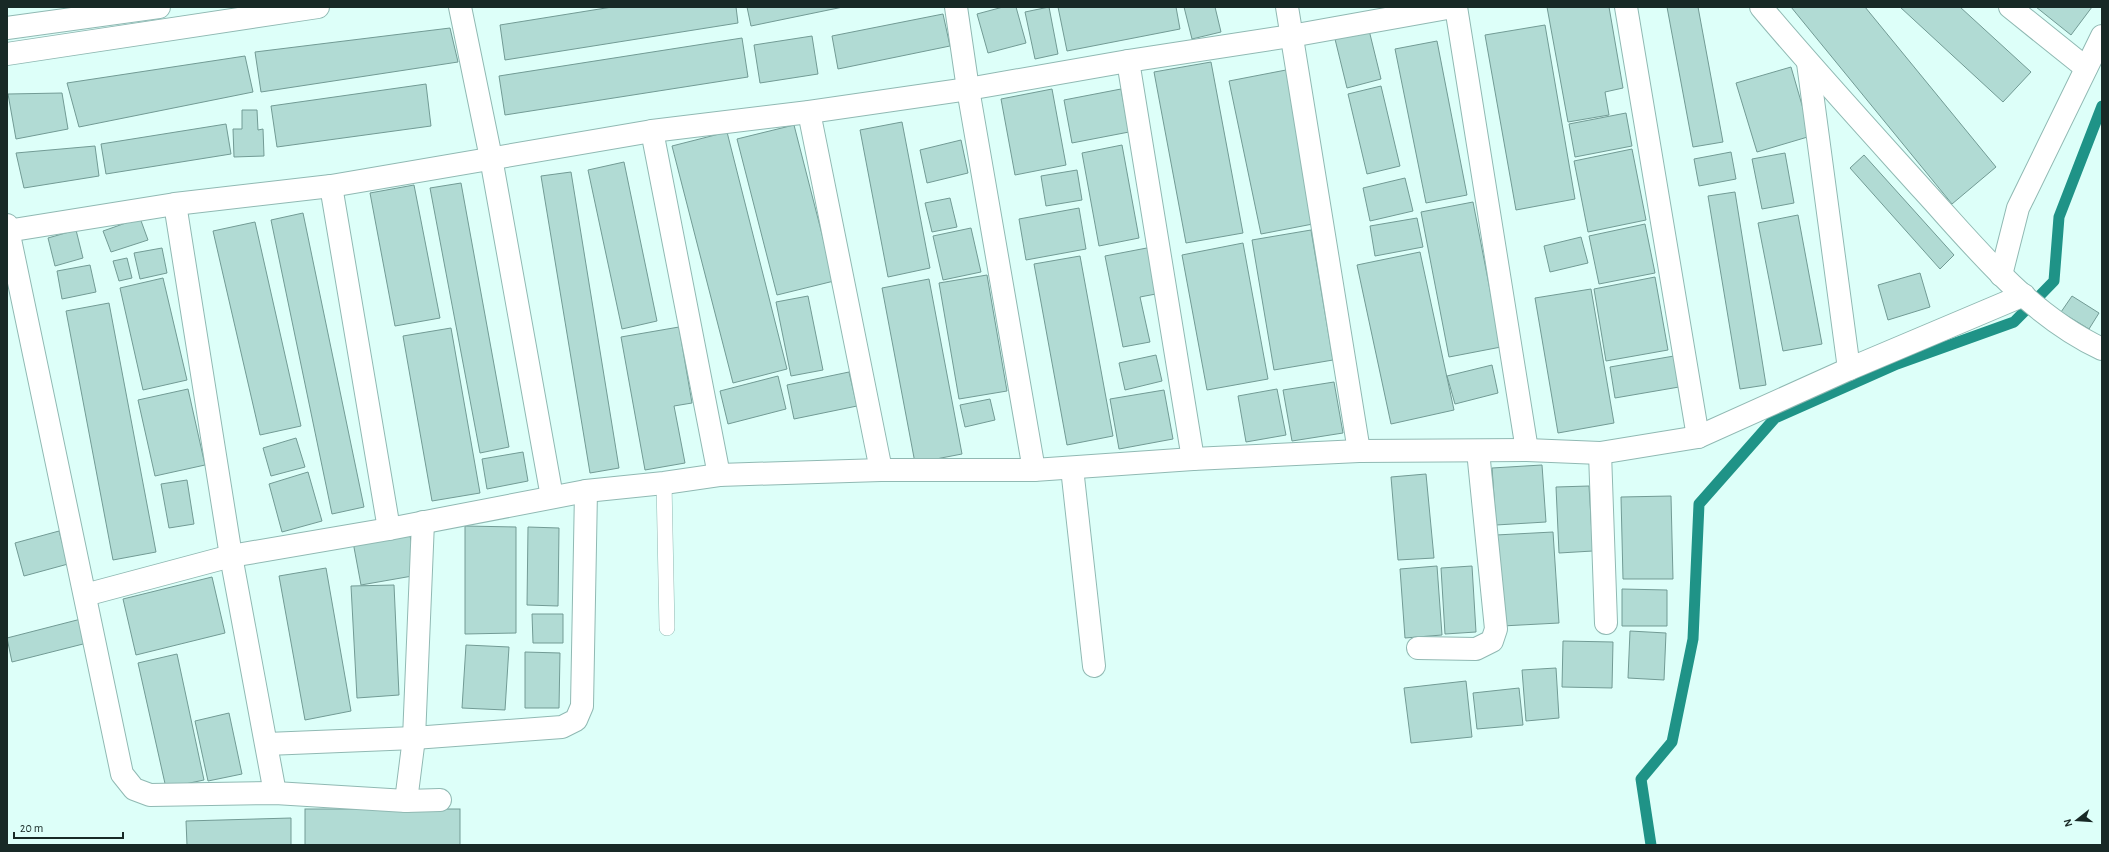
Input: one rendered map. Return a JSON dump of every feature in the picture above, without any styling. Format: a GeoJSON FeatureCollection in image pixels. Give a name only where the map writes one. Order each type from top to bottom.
{"type":"FeatureCollection","features":[{"type":"Feature","properties":{"kind":"street"},"geometry":{"type":"LineString","coordinates":[[7,28],[71,13],[159,7]]}},
{"type":"Feature","properties":{"kind":"street"},"geometry":{"type":"LineString","coordinates":[[7,54],[240,13],[318,7]]}},
{"type":"Feature","properties":{"kind":"street"},"geometry":{"type":"LineString","coordinates":[[460,7],[491,158],[552,497]]}},
{"type":"Feature","properties":{"kind":"street"},"geometry":{"type":"LineString","coordinates":[[956,7],[968,89],[1034,470]]}},
{"type":"Feature","properties":{"kind":"street"},"geometry":{"type":"LineString","coordinates":[[1287,7],[1290,36],[1359,451]]}},
{"type":"Feature","properties":{"kind":"street"},"geometry":{"type":"LineString","coordinates":[[440,800],[406,801],[275,793],[150,795],[134,788],[122,774],[7,229],[175,204],[331,186],[652,131],[809,112],[968,89],[1128,61],[1290,36],[1454,7],[1527,450]]}},
{"type":"Feature","properties":{"kind":"street"},"geometry":{"type":"LineString","coordinates":[[1626,7],[1698,437]]}},
{"type":"Feature","properties":{"kind":"street"},"geometry":{"type":"LineString","coordinates":[[1761,7],[1808,64],[2001,275],[2053,320],[2102,349]]}},
{"type":"Feature","properties":{"kind":"street"},"geometry":{"type":"LineString","coordinates":[[2010,7],[2086,68]]}},
{"type":"Feature","properties":{"kind":"street"},"geometry":{"type":"LineString","coordinates":[[2001,275],[2018,208],[2102,36]]}},
{"type":"Feature","properties":{"kind":"street"},"geometry":{"type":"LineString","coordinates":[[1128,61],[1193,459]]}},
{"type":"Feature","properties":{"kind":"street"},"geometry":{"type":"LineString","coordinates":[[1808,64],[1849,369]]}},
{"type":"Feature","properties":{"kind":"street"},"geometry":{"type":"LineString","coordinates":[[809,112],[882,470]]}},
{"type":"Feature","properties":{"kind":"street"},"geometry":{"type":"LineString","coordinates":[[652,131],[719,474]]}},
{"type":"Feature","properties":{"kind":"street"},"geometry":{"type":"LineString","coordinates":[[331,186],[388,529]]}},
{"type":"Feature","properties":{"kind":"street"},"geometry":{"type":"LineString","coordinates":[[175,204],[231,556],[275,793]]}},
{"type":"Feature","properties":{"kind":"street"},"geometry":{"type":"LineString","coordinates":[[85,595],[231,556],[388,529],[586,491],[664,483],[719,474],[882,470],[1034,470],[1193,459],[1359,451],[1527,450],[1600,453],[1698,437],[1849,369],[2024,295]]}},
{"type":"Feature","properties":{"kind":"street"},"geometry":{"type":"LineString","coordinates":[[1418,648],[1476,649],[1492,641],[1496,629],[1478,451]]}},
{"type":"Feature","properties":{"kind":"street"},"geometry":{"type":"LineString","coordinates":[[1600,453],[1606,623]]}},
{"type":"Feature","properties":{"kind":"street"},"geometry":{"type":"LineString","coordinates":[[1072,468],[1094,666]]}},
{"type":"Feature","properties":{"kind":"street"},"geometry":{"type":"LineString","coordinates":[[267,744],[414,738],[562,727],[576,720],[582,706],[586,491]]}},
{"type":"Feature","properties":{"kind":"street"},"geometry":{"type":"LineString","coordinates":[[406,801],[414,738],[423,522]]}},
{"type":"Feature","properties":{"kind":"lane"},"geometry":{"type":"LineString","coordinates":[[664,483],[667,628]]}},
{"type":"Feature","properties":{"kind":"building"},"geometry":{"type":"Polygon","coordinates":[[[612,7],[736,7],[738,23],[505,60],[500,25],[612,7]]]}},
{"type":"Feature","properties":{"kind":"building"},"geometry":{"type":"Polygon","coordinates":[[[747,7],[843,7],[751,26],[747,7]]]}},
{"type":"Feature","properties":{"kind":"building"},"geometry":{"type":"Polygon","coordinates":[[[1003,7],[1016,7],[1026,43],[988,53],[977,14],[1003,7]]]}},
{"type":"Feature","properties":{"kind":"building"},"geometry":{"type":"Polygon","coordinates":[[[1049,7],[1058,54],[1035,59],[1025,12],[1049,7]]]}},
{"type":"Feature","properties":{"kind":"building"},"geometry":{"type":"Polygon","coordinates":[[[1058,7],[1176,7],[1180,29],[1067,51],[1058,7]]]}},
{"type":"Feature","properties":{"kind":"building"},"geometry":{"type":"Polygon","coordinates":[[[1184,7],[1215,7],[1221,32],[1192,39],[1184,7]]]}},
{"type":"Feature","properties":{"kind":"building"},"geometry":{"type":"Polygon","coordinates":[[[1547,7],[1609,7],[1623,88],[1605,92],[1609,115],[1568,122],[1547,7]]]}},
{"type":"Feature","properties":{"kind":"building"},"geometry":{"type":"Polygon","coordinates":[[[1667,7],[1698,7],[1723,142],[1693,147],[1667,7]]]}},
{"type":"Feature","properties":{"kind":"building"},"geometry":{"type":"Polygon","coordinates":[[[1791,7],[1865,7],[1996,167],[1952,204],[1791,7]]]}},
{"type":"Feature","properties":{"kind":"building"},"geometry":{"type":"Polygon","coordinates":[[[1900,7],[1960,7],[2031,72],[2003,102],[1900,7]]]}},
{"type":"Feature","properties":{"kind":"building"},"geometry":{"type":"Polygon","coordinates":[[[2036,7],[2092,7],[2071,35],[2036,7]]]}},
{"type":"Feature","properties":{"kind":"building"},"geometry":{"type":"Polygon","coordinates":[[[943,14],[950,46],[838,69],[832,36],[943,14]]]}},
{"type":"Feature","properties":{"kind":"building"},"geometry":{"type":"Polygon","coordinates":[[[1545,25],[1575,199],[1516,210],[1485,35],[1545,25]]]}},
{"type":"Feature","properties":{"kind":"building"},"geometry":{"type":"Polygon","coordinates":[[[1368,26],[1381,79],[1347,88],[1334,35],[1368,26]]]}},
{"type":"Feature","properties":{"kind":"building"},"geometry":{"type":"Polygon","coordinates":[[[450,28],[458,62],[261,92],[255,52],[450,28]]]}},
{"type":"Feature","properties":{"kind":"building"},"geometry":{"type":"Polygon","coordinates":[[[812,36],[818,74],[760,83],[754,45],[812,36]]]}},
{"type":"Feature","properties":{"kind":"building"},"geometry":{"type":"Polygon","coordinates":[[[742,38],[748,77],[505,115],[499,76],[742,38]]]}},
{"type":"Feature","properties":{"kind":"building"},"geometry":{"type":"Polygon","coordinates":[[[1437,41],[1467,195],[1426,203],[1395,49],[1437,41]]]}},
{"type":"Feature","properties":{"kind":"building"},"geometry":{"type":"Polygon","coordinates":[[[245,56],[253,92],[79,127],[67,83],[245,56]]]}},
{"type":"Feature","properties":{"kind":"building"},"geometry":{"type":"Polygon","coordinates":[[[1211,62],[1243,233],[1186,243],[1154,72],[1211,62]]]}},
{"type":"Feature","properties":{"kind":"building"},"geometry":{"type":"Polygon","coordinates":[[[1791,67],[1811,136],[1757,152],[1736,83],[1791,67]]]}},
{"type":"Feature","properties":{"kind":"building"},"geometry":{"type":"Polygon","coordinates":[[[1286,70],[1318,223],[1261,234],[1229,81],[1286,70]]]}},
{"type":"Feature","properties":{"kind":"building"},"geometry":{"type":"Polygon","coordinates":[[[426,84],[431,126],[277,147],[271,106],[426,84]]]}},
{"type":"Feature","properties":{"kind":"building"},"geometry":{"type":"Polygon","coordinates":[[[1381,86],[1400,166],[1367,174],[1348,94],[1381,86]]]}},
{"type":"Feature","properties":{"kind":"building"},"geometry":{"type":"Polygon","coordinates":[[[1052,89],[1066,165],[1015,175],[1001,99],[1052,89]]]}},
{"type":"Feature","properties":{"kind":"building"},"geometry":{"type":"Polygon","coordinates":[[[1121,89],[1129,132],[1072,143],[1064,100],[1121,89]]]}},
{"type":"Feature","properties":{"kind":"building"},"geometry":{"type":"Polygon","coordinates":[[[62,93],[68,129],[16,139],[8,94],[62,93]]]}},
{"type":"Feature","properties":{"kind":"building"},"geometry":{"type":"Polygon","coordinates":[[[242,110],[257,110],[258,130],[263,129],[264,156],[234,157],[233,129],[242,129],[242,110]]]}},
{"type":"Feature","properties":{"kind":"building"},"geometry":{"type":"Polygon","coordinates":[[[1626,113],[1632,146],[1575,157],[1569,124],[1626,113]]]}},
{"type":"Feature","properties":{"kind":"building"},"geometry":{"type":"Polygon","coordinates":[[[902,122],[930,268],[888,277],[860,130],[902,122]]]}},
{"type":"Feature","properties":{"kind":"building"},"geometry":{"type":"Polygon","coordinates":[[[226,124],[231,154],[106,174],[101,144],[226,124]]]}},
{"type":"Feature","properties":{"kind":"building"},"geometry":{"type":"Polygon","coordinates":[[[794,125],[834,281],[777,295],[737,139],[794,125]]]}},
{"type":"Feature","properties":{"kind":"building"},"geometry":{"type":"Polygon","coordinates":[[[727,132],[787,369],[733,383],[672,146],[727,132]]]}},
{"type":"Feature","properties":{"kind":"building"},"geometry":{"type":"Polygon","coordinates":[[[961,140],[968,173],[927,183],[920,150],[961,140]]]}},
{"type":"Feature","properties":{"kind":"building"},"geometry":{"type":"Polygon","coordinates":[[[1122,145],[1139,238],[1099,246],[1082,153],[1122,145]]]}},
{"type":"Feature","properties":{"kind":"building"},"geometry":{"type":"Polygon","coordinates":[[[95,146],[99,176],[24,188],[16,153],[95,146]]]}},
{"type":"Feature","properties":{"kind":"building"},"geometry":{"type":"Polygon","coordinates":[[[1632,149],[1646,220],[1588,232],[1574,161],[1632,149]]]}},
{"type":"Feature","properties":{"kind":"building"},"geometry":{"type":"Polygon","coordinates":[[[1731,152],[1736,179],[1699,186],[1694,159],[1731,152]]]}},
{"type":"Feature","properties":{"kind":"building"},"geometry":{"type":"Polygon","coordinates":[[[1785,153],[1794,203],[1762,209],[1752,159],[1785,153]]]}},
{"type":"Feature","properties":{"kind":"building"},"geometry":{"type":"Polygon","coordinates":[[[1864,155],[1954,255],[1940,269],[1850,168],[1864,155]]]}},
{"type":"Feature","properties":{"kind":"building"},"geometry":{"type":"Polygon","coordinates":[[[624,162],[657,321],[622,329],[588,170],[624,162]]]}},
{"type":"Feature","properties":{"kind":"building"},"geometry":{"type":"Polygon","coordinates":[[[1077,170],[1082,200],[1046,206],[1041,176],[1077,170]]]}},
{"type":"Feature","properties":{"kind":"building"},"geometry":{"type":"Polygon","coordinates":[[[571,172],[619,468],[590,473],[541,176],[571,172]]]}},
{"type":"Feature","properties":{"kind":"building"},"geometry":{"type":"Polygon","coordinates":[[[1405,178],[1413,211],[1370,221],[1363,188],[1405,178]]]}},
{"type":"Feature","properties":{"kind":"building"},"geometry":{"type":"Polygon","coordinates":[[[461,183],[509,447],[480,453],[430,188],[461,183]]]}},
{"type":"Feature","properties":{"kind":"building"},"geometry":{"type":"Polygon","coordinates":[[[414,185],[440,318],[395,326],[370,193],[414,185]]]}},
{"type":"Feature","properties":{"kind":"building"},"geometry":{"type":"Polygon","coordinates":[[[1735,192],[1766,385],[1740,389],[1708,196],[1735,192]]]}},
{"type":"Feature","properties":{"kind":"building"},"geometry":{"type":"Polygon","coordinates":[[[950,198],[957,227],[932,232],[925,203],[950,198]]]}},
{"type":"Feature","properties":{"kind":"building"},"geometry":{"type":"Polygon","coordinates":[[[1473,202],[1501,347],[1449,357],[1421,212],[1473,202]]]}},
{"type":"Feature","properties":{"kind":"building"},"geometry":{"type":"Polygon","coordinates":[[[1079,208],[1086,249],[1026,260],[1019,219],[1079,208]]]}},
{"type":"Feature","properties":{"kind":"building"},"geometry":{"type":"Polygon","coordinates":[[[303,213],[364,507],[332,514],[271,220],[303,213]]]}},
{"type":"Feature","properties":{"kind":"building"},"geometry":{"type":"Polygon","coordinates":[[[1798,215],[1822,344],[1783,351],[1758,223],[1798,215]]]}},
{"type":"Feature","properties":{"kind":"building"},"geometry":{"type":"Polygon","coordinates":[[[140,218],[148,240],[111,252],[103,231],[140,218]]]}},
{"type":"Feature","properties":{"kind":"building"},"geometry":{"type":"Polygon","coordinates":[[[1417,218],[1423,247],[1375,256],[1370,226],[1417,218]]]}},
{"type":"Feature","properties":{"kind":"building"},"geometry":{"type":"Polygon","coordinates":[[[255,222],[301,426],[260,435],[213,231],[255,222]]]}},
{"type":"Feature","properties":{"kind":"building"},"geometry":{"type":"Polygon","coordinates":[[[1645,224],[1655,273],[1599,284],[1589,236],[1645,224]]]}},
{"type":"Feature","properties":{"kind":"building"},"geometry":{"type":"Polygon","coordinates":[[[971,228],[981,272],[943,280],[933,236],[971,228]]]}},
{"type":"Feature","properties":{"kind":"building"},"geometry":{"type":"Polygon","coordinates":[[[76,230],[83,258],[55,266],[48,238],[76,230]]]}},
{"type":"Feature","properties":{"kind":"building"},"geometry":{"type":"Polygon","coordinates":[[[1311,230],[1333,360],[1274,370],[1252,240],[1311,230]]]}},
{"type":"Feature","properties":{"kind":"building"},"geometry":{"type":"Polygon","coordinates":[[[1581,237],[1588,263],[1550,272],[1544,246],[1581,237]]]}},
{"type":"Feature","properties":{"kind":"building"},"geometry":{"type":"Polygon","coordinates":[[[1243,243],[1268,379],[1207,390],[1182,255],[1243,243]]]}},
{"type":"Feature","properties":{"kind":"building"},"geometry":{"type":"Polygon","coordinates":[[[1152,247],[1161,293],[1140,297],[1150,342],[1123,347],[1105,256],[1152,247]]]}},
{"type":"Feature","properties":{"kind":"building"},"geometry":{"type":"Polygon","coordinates":[[[162,248],[167,273],[140,279],[134,253],[162,248]]]}},
{"type":"Feature","properties":{"kind":"building"},"geometry":{"type":"Polygon","coordinates":[[[1420,252],[1454,410],[1391,424],[1357,265],[1420,252]]]}},
{"type":"Feature","properties":{"kind":"building"},"geometry":{"type":"Polygon","coordinates":[[[1080,256],[1113,436],[1067,445],[1034,264],[1080,256]]]}},
{"type":"Feature","properties":{"kind":"building"},"geometry":{"type":"Polygon","coordinates":[[[127,258],[132,278],[119,281],[113,261],[127,258]]]}},
{"type":"Feature","properties":{"kind":"building"},"geometry":{"type":"Polygon","coordinates":[[[90,265],[96,292],[62,299],[57,271],[90,265]]]}},
{"type":"Feature","properties":{"kind":"building"},"geometry":{"type":"Polygon","coordinates":[[[1920,273],[1930,307],[1888,320],[1878,285],[1920,273]]]}},
{"type":"Feature","properties":{"kind":"building"},"geometry":{"type":"Polygon","coordinates":[[[987,275],[1007,391],[959,399],[939,283],[987,275]]]}},
{"type":"Feature","properties":{"kind":"building"},"geometry":{"type":"Polygon","coordinates":[[[1655,277],[1668,350],[1606,361],[1594,289],[1655,277]]]}},
{"type":"Feature","properties":{"kind":"building"},"geometry":{"type":"Polygon","coordinates":[[[163,278],[187,380],[143,390],[120,288],[163,278]]]}},
{"type":"Feature","properties":{"kind":"building"},"geometry":{"type":"Polygon","coordinates":[[[929,279],[962,454],[915,463],[882,288],[929,279]]]}},
{"type":"Feature","properties":{"kind":"building"},"geometry":{"type":"Polygon","coordinates":[[[1591,289],[1614,423],[1558,433],[1535,298],[1591,289]]]}},
{"type":"Feature","properties":{"kind":"building"},"geometry":{"type":"Polygon","coordinates":[[[808,296],[823,370],[791,376],[776,302],[808,296]]]}},
{"type":"Feature","properties":{"kind":"building"},"geometry":{"type":"Polygon","coordinates":[[[2072,296],[2099,313],[2089,329],[2061,312],[2072,296]]]}},
{"type":"Feature","properties":{"kind":"building"},"geometry":{"type":"Polygon","coordinates":[[[109,303],[156,552],[113,560],[66,311],[109,303]]]}},
{"type":"Feature","properties":{"kind":"building"},"geometry":{"type":"Polygon","coordinates":[[[679,327],[692,403],[674,406],[685,463],[645,470],[621,337],[679,327]]]}},
{"type":"Feature","properties":{"kind":"building"},"geometry":{"type":"Polygon","coordinates":[[[451,328],[480,493],[432,501],[403,336],[451,328]]]}},
{"type":"Feature","properties":{"kind":"building"},"geometry":{"type":"Polygon","coordinates":[[[1156,355],[1162,381],[1125,390],[1119,363],[1156,355]]]}},
{"type":"Feature","properties":{"kind":"building"},"geometry":{"type":"Polygon","coordinates":[[[1674,356],[1679,387],[1615,398],[1610,367],[1674,356]]]}},
{"type":"Feature","properties":{"kind":"building"},"geometry":{"type":"Polygon","coordinates":[[[1492,365],[1498,393],[1455,404],[1447,376],[1492,365]]]}},
{"type":"Feature","properties":{"kind":"building"},"geometry":{"type":"Polygon","coordinates":[[[849,372],[857,406],[794,419],[787,385],[849,372]]]}},
{"type":"Feature","properties":{"kind":"building"},"geometry":{"type":"Polygon","coordinates":[[[778,376],[786,409],[728,424],[720,391],[778,376]]]}},
{"type":"Feature","properties":{"kind":"building"},"geometry":{"type":"Polygon","coordinates":[[[1334,382],[1343,433],[1292,441],[1283,390],[1334,382]]]}},
{"type":"Feature","properties":{"kind":"building"},"geometry":{"type":"Polygon","coordinates":[[[188,389],[205,465],[155,476],[138,400],[188,389]]]}},
{"type":"Feature","properties":{"kind":"building"},"geometry":{"type":"Polygon","coordinates":[[[1277,389],[1286,435],[1246,442],[1238,396],[1277,389]]]}},
{"type":"Feature","properties":{"kind":"building"},"geometry":{"type":"Polygon","coordinates":[[[1164,390],[1173,439],[1119,449],[1110,399],[1164,390]]]}},
{"type":"Feature","properties":{"kind":"building"},"geometry":{"type":"Polygon","coordinates":[[[990,399],[995,420],[965,427],[960,405],[990,399]]]}},
{"type":"Feature","properties":{"kind":"building"},"geometry":{"type":"Polygon","coordinates":[[[296,438],[305,467],[271,476],[263,448],[296,438]]]}},
{"type":"Feature","properties":{"kind":"building"},"geometry":{"type":"Polygon","coordinates":[[[523,452],[528,481],[487,489],[482,459],[523,452]]]}},
{"type":"Feature","properties":{"kind":"building"},"geometry":{"type":"Polygon","coordinates":[[[1542,465],[1546,522],[1496,525],[1492,468],[1542,465]]]}},
{"type":"Feature","properties":{"kind":"building"},"geometry":{"type":"Polygon","coordinates":[[[308,472],[322,521],[282,532],[269,484],[308,472]]]}},
{"type":"Feature","properties":{"kind":"building"},"geometry":{"type":"Polygon","coordinates":[[[1426,474],[1434,558],[1398,560],[1391,477],[1426,474]]]}},
{"type":"Feature","properties":{"kind":"building"},"geometry":{"type":"Polygon","coordinates":[[[187,480],[194,524],[169,528],[161,484],[187,480]]]}},
{"type":"Feature","properties":{"kind":"building"},"geometry":{"type":"Polygon","coordinates":[[[1589,486],[1593,551],[1559,553],[1556,487],[1589,486]]]}},
{"type":"Feature","properties":{"kind":"building"},"geometry":{"type":"Polygon","coordinates":[[[1671,496],[1673,579],[1623,579],[1621,497],[1671,496]]]}},
{"type":"Feature","properties":{"kind":"building"},"geometry":{"type":"Polygon","coordinates":[[[465,526],[516,527],[516,633],[465,634],[465,526]]]}},
{"type":"Feature","properties":{"kind":"building"},"geometry":{"type":"Polygon","coordinates":[[[528,527],[559,528],[558,606],[527,605],[528,527]]]}},
{"type":"Feature","properties":{"kind":"building"},"geometry":{"type":"Polygon","coordinates":[[[59,531],[68,564],[24,576],[15,543],[59,531]]]}},
{"type":"Feature","properties":{"kind":"building"},"geometry":{"type":"Polygon","coordinates":[[[409,531],[418,575],[361,585],[353,542],[409,531]]]}},
{"type":"Feature","properties":{"kind":"building"},"geometry":{"type":"Polygon","coordinates":[[[1553,532],[1559,623],[1502,626],[1496,535],[1553,532]]]}},
{"type":"Feature","properties":{"kind":"building"},"geometry":{"type":"Polygon","coordinates":[[[1437,566],[1442,635],[1405,638],[1400,569],[1437,566]]]}},
{"type":"Feature","properties":{"kind":"building"},"geometry":{"type":"Polygon","coordinates":[[[1472,566],[1476,632],[1445,634],[1441,568],[1472,566]]]}},
{"type":"Feature","properties":{"kind":"building"},"geometry":{"type":"Polygon","coordinates":[[[326,568],[351,711],[305,720],[279,576],[326,568]]]}},
{"type":"Feature","properties":{"kind":"building"},"geometry":{"type":"Polygon","coordinates":[[[212,577],[225,633],[136,655],[123,599],[212,577]]]}},
{"type":"Feature","properties":{"kind":"building"},"geometry":{"type":"Polygon","coordinates":[[[394,585],[399,695],[357,698],[351,586],[394,585]]]}},
{"type":"Feature","properties":{"kind":"building"},"geometry":{"type":"Polygon","coordinates":[[[1622,589],[1667,590],[1667,626],[1622,626],[1622,589]]]}},
{"type":"Feature","properties":{"kind":"building"},"geometry":{"type":"Polygon","coordinates":[[[532,614],[563,614],[563,643],[533,643],[532,614]]]}},
{"type":"Feature","properties":{"kind":"building"},"geometry":{"type":"Polygon","coordinates":[[[81,619],[87,643],[12,662],[7,638],[81,619]]]}},
{"type":"Feature","properties":{"kind":"building"},"geometry":{"type":"Polygon","coordinates":[[[1630,631],[1666,633],[1664,680],[1628,678],[1630,631]]]}},
{"type":"Feature","properties":{"kind":"building"},"geometry":{"type":"Polygon","coordinates":[[[1563,641],[1613,642],[1612,688],[1562,687],[1563,641]]]}},
{"type":"Feature","properties":{"kind":"building"},"geometry":{"type":"Polygon","coordinates":[[[466,645],[509,647],[505,710],[462,708],[466,645]]]}},
{"type":"Feature","properties":{"kind":"building"},"geometry":{"type":"Polygon","coordinates":[[[525,652],[560,653],[559,708],[525,708],[525,652]]]}},
{"type":"Feature","properties":{"kind":"building"},"geometry":{"type":"Polygon","coordinates":[[[177,654],[204,780],[166,788],[138,663],[177,654]]]}},
{"type":"Feature","properties":{"kind":"building"},"geometry":{"type":"Polygon","coordinates":[[[1556,668],[1559,718],[1526,721],[1522,670],[1556,668]]]}},
{"type":"Feature","properties":{"kind":"building"},"geometry":{"type":"Polygon","coordinates":[[[1466,681],[1472,737],[1411,743],[1404,688],[1466,681]]]}},
{"type":"Feature","properties":{"kind":"building"},"geometry":{"type":"Polygon","coordinates":[[[1519,688],[1523,725],[1477,729],[1473,693],[1519,688]]]}},
{"type":"Feature","properties":{"kind":"building"},"geometry":{"type":"Polygon","coordinates":[[[229,713],[242,774],[208,781],[195,721],[229,713]]]}},
{"type":"Feature","properties":{"kind":"building"},"geometry":{"type":"Polygon","coordinates":[[[305,809],[460,809],[460,845],[305,845],[305,809]]]}},
{"type":"Feature","properties":{"kind":"building"},"geometry":{"type":"Polygon","coordinates":[[[291,818],[291,845],[187,845],[186,821],[291,818]]]}},
{"type":"Feature","properties":{"kind":"waterway"},"geometry":{"type":"LineString","coordinates":[[1651,845],[1641,779],[1672,742],[1693,639],[1699,504],[1775,418],[1897,364],[2014,322],[2054,281],[2059,217],[2102,106]]}}]}
